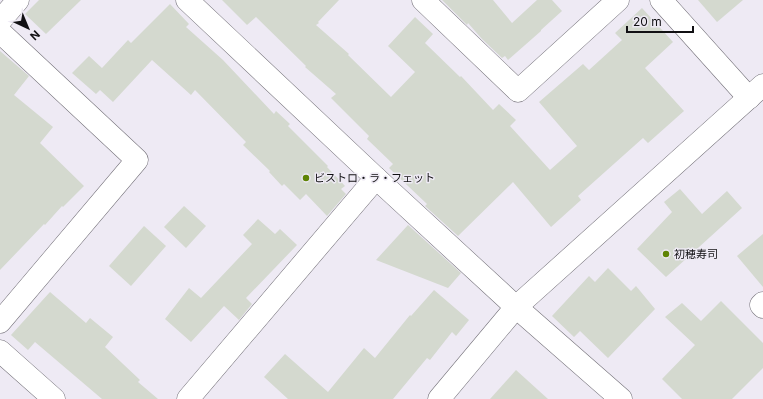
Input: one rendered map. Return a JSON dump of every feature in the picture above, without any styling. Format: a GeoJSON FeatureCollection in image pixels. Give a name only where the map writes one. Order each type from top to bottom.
{"type":"FeatureCollection","features":[{"type":"Feature","properties":{"kind":"street"},"geometry":{"type":"LineString","coordinates":[[0,22],[18,0]]}},
{"type":"Feature","properties":{"kind":"street"},"geometry":{"type":"LineString","coordinates":[[187,0],[516,307],[621,399]]}},
{"type":"Feature","properties":{"kind":"street"},"geometry":{"type":"LineString","coordinates":[[423,0],[518,91],[618,0]]}},
{"type":"Feature","properties":{"kind":"street"},"geometry":{"type":"LineString","coordinates":[[439,399],[516,307],[756,92],[661,0]]}},
{"type":"Feature","properties":{"kind":"street"},"geometry":{"type":"LineString","coordinates":[[0,32],[137,160],[0,322]]}},
{"type":"Feature","properties":{"kind":"street"},"geometry":{"type":"LineString","coordinates":[[188,399],[376,178]]}},
{"type":"Feature","properties":{"kind":"street"},"geometry":{"type":"LineString","coordinates":[[763,304],[761,305],[763,307]]}},
{"type":"Feature","properties":{"kind":"street"},"geometry":{"type":"LineString","coordinates":[[0,351],[54,399]]}},
{"type":"Feature","properties":{"kind":"building"},"geometry":{"type":"Polygon","coordinates":[[[39,0],[81,0],[46,34],[25,14],[39,0]]]}},
{"type":"Feature","properties":{"kind":"building"},"geometry":{"type":"Polygon","coordinates":[[[222,0],[339,0],[316,25],[349,54],[348,55],[391,97],[415,72],[388,46],[415,17],[433,34],[425,43],[460,77],[461,76],[493,110],[499,104],[516,120],[510,126],[550,170],[577,146],[539,102],[583,64],[589,70],[622,40],[615,33],[642,8],[673,42],[645,68],[684,111],[648,143],[643,138],[578,196],[581,200],[551,227],[513,182],[458,236],[425,206],[427,204],[389,168],[393,164],[367,139],[369,136],[331,98],[336,94],[305,67],[306,66],[256,17],[247,25],[222,0]]]}},
{"type":"Feature","properties":{"kind":"building"},"geometry":{"type":"Polygon","coordinates":[[[442,0],[493,0],[512,23],[537,0],[552,0],[562,11],[508,60],[505,56],[502,58],[468,23],[467,25],[442,0]]]}},
{"type":"Feature","properties":{"kind":"building"},"geometry":{"type":"Polygon","coordinates":[[[698,0],[743,0],[717,22],[698,0]]]}},
{"type":"Feature","properties":{"kind":"building"},"geometry":{"type":"Polygon","coordinates":[[[170,4],[189,24],[186,27],[223,60],[274,114],[276,111],[290,124],[288,126],[328,166],[327,167],[345,186],[341,189],[346,194],[327,216],[306,194],[300,200],[284,184],[282,186],[269,172],[270,171],[243,145],[246,142],[195,90],[191,95],[152,60],[113,102],[100,90],[96,94],[72,73],[89,56],[102,68],[128,40],[131,43],[170,4]]]}},
{"type":"Feature","properties":{"kind":"building"},"geometry":{"type":"Polygon","coordinates":[[[0,51],[29,76],[14,95],[53,127],[40,143],[84,186],[63,207],[62,206],[45,225],[44,224],[0,270],[0,51]]]}},
{"type":"Feature","properties":{"kind":"building"},"geometry":{"type":"Polygon","coordinates":[[[680,189],[702,214],[727,191],[742,208],[666,277],[637,249],[672,212],[664,202],[680,189]]]}},
{"type":"Feature","properties":{"kind":"building"},"geometry":{"type":"Polygon","coordinates":[[[184,206],[206,226],[186,248],[164,227],[184,206]]]}},
{"type":"Feature","properties":{"kind":"building"},"geometry":{"type":"Polygon","coordinates":[[[258,219],[275,234],[280,229],[297,245],[246,298],[252,304],[239,320],[224,306],[191,342],[165,319],[189,288],[201,298],[252,244],[243,235],[258,219]]]}},
{"type":"Feature","properties":{"kind":"building"},"geometry":{"type":"Polygon","coordinates":[[[408,225],[461,273],[448,288],[376,260],[408,225]]]}},
{"type":"Feature","properties":{"kind":"building"},"geometry":{"type":"Polygon","coordinates":[[[144,226],[166,246],[131,286],[109,266],[144,226]]]}},
{"type":"Feature","properties":{"kind":"building"},"geometry":{"type":"Polygon","coordinates":[[[763,234],[763,287],[737,256],[763,234]]]}},
{"type":"Feature","properties":{"kind":"building"},"geometry":{"type":"Polygon","coordinates":[[[608,268],[631,291],[636,286],[655,309],[608,358],[580,331],[574,337],[552,316],[589,276],[595,282],[608,268]]]}},
{"type":"Feature","properties":{"kind":"building"},"geometry":{"type":"Polygon","coordinates":[[[434,290],[469,320],[456,336],[452,332],[430,360],[427,358],[393,399],[288,399],[264,377],[285,354],[328,392],[364,348],[375,358],[410,315],[411,316],[434,290]]]}},
{"type":"Feature","properties":{"kind":"building"},"geometry":{"type":"Polygon","coordinates":[[[50,292],[86,323],[90,318],[113,337],[105,347],[140,380],[138,382],[158,399],[102,399],[35,342],[28,350],[11,335],[50,292]]]}},
{"type":"Feature","properties":{"kind":"building"},"geometry":{"type":"Polygon","coordinates":[[[721,301],[763,343],[763,368],[732,399],[682,399],[662,379],[695,345],[665,317],[682,303],[701,321],[721,301]]]}},
{"type":"Feature","properties":{"kind":"building"},"geometry":{"type":"Polygon","coordinates":[[[516,370],[548,399],[490,399],[516,370]]]}},
{"type":"Feature","properties":{"kind":"place","name":"ビストロ・ラ・フェット"},"geometry":{"type":"Point","coordinates":[306,178]}},
{"type":"Feature","properties":{"kind":"place","name":"初穂寿司"},"geometry":{"type":"Point","coordinates":[666,254]}}]}
